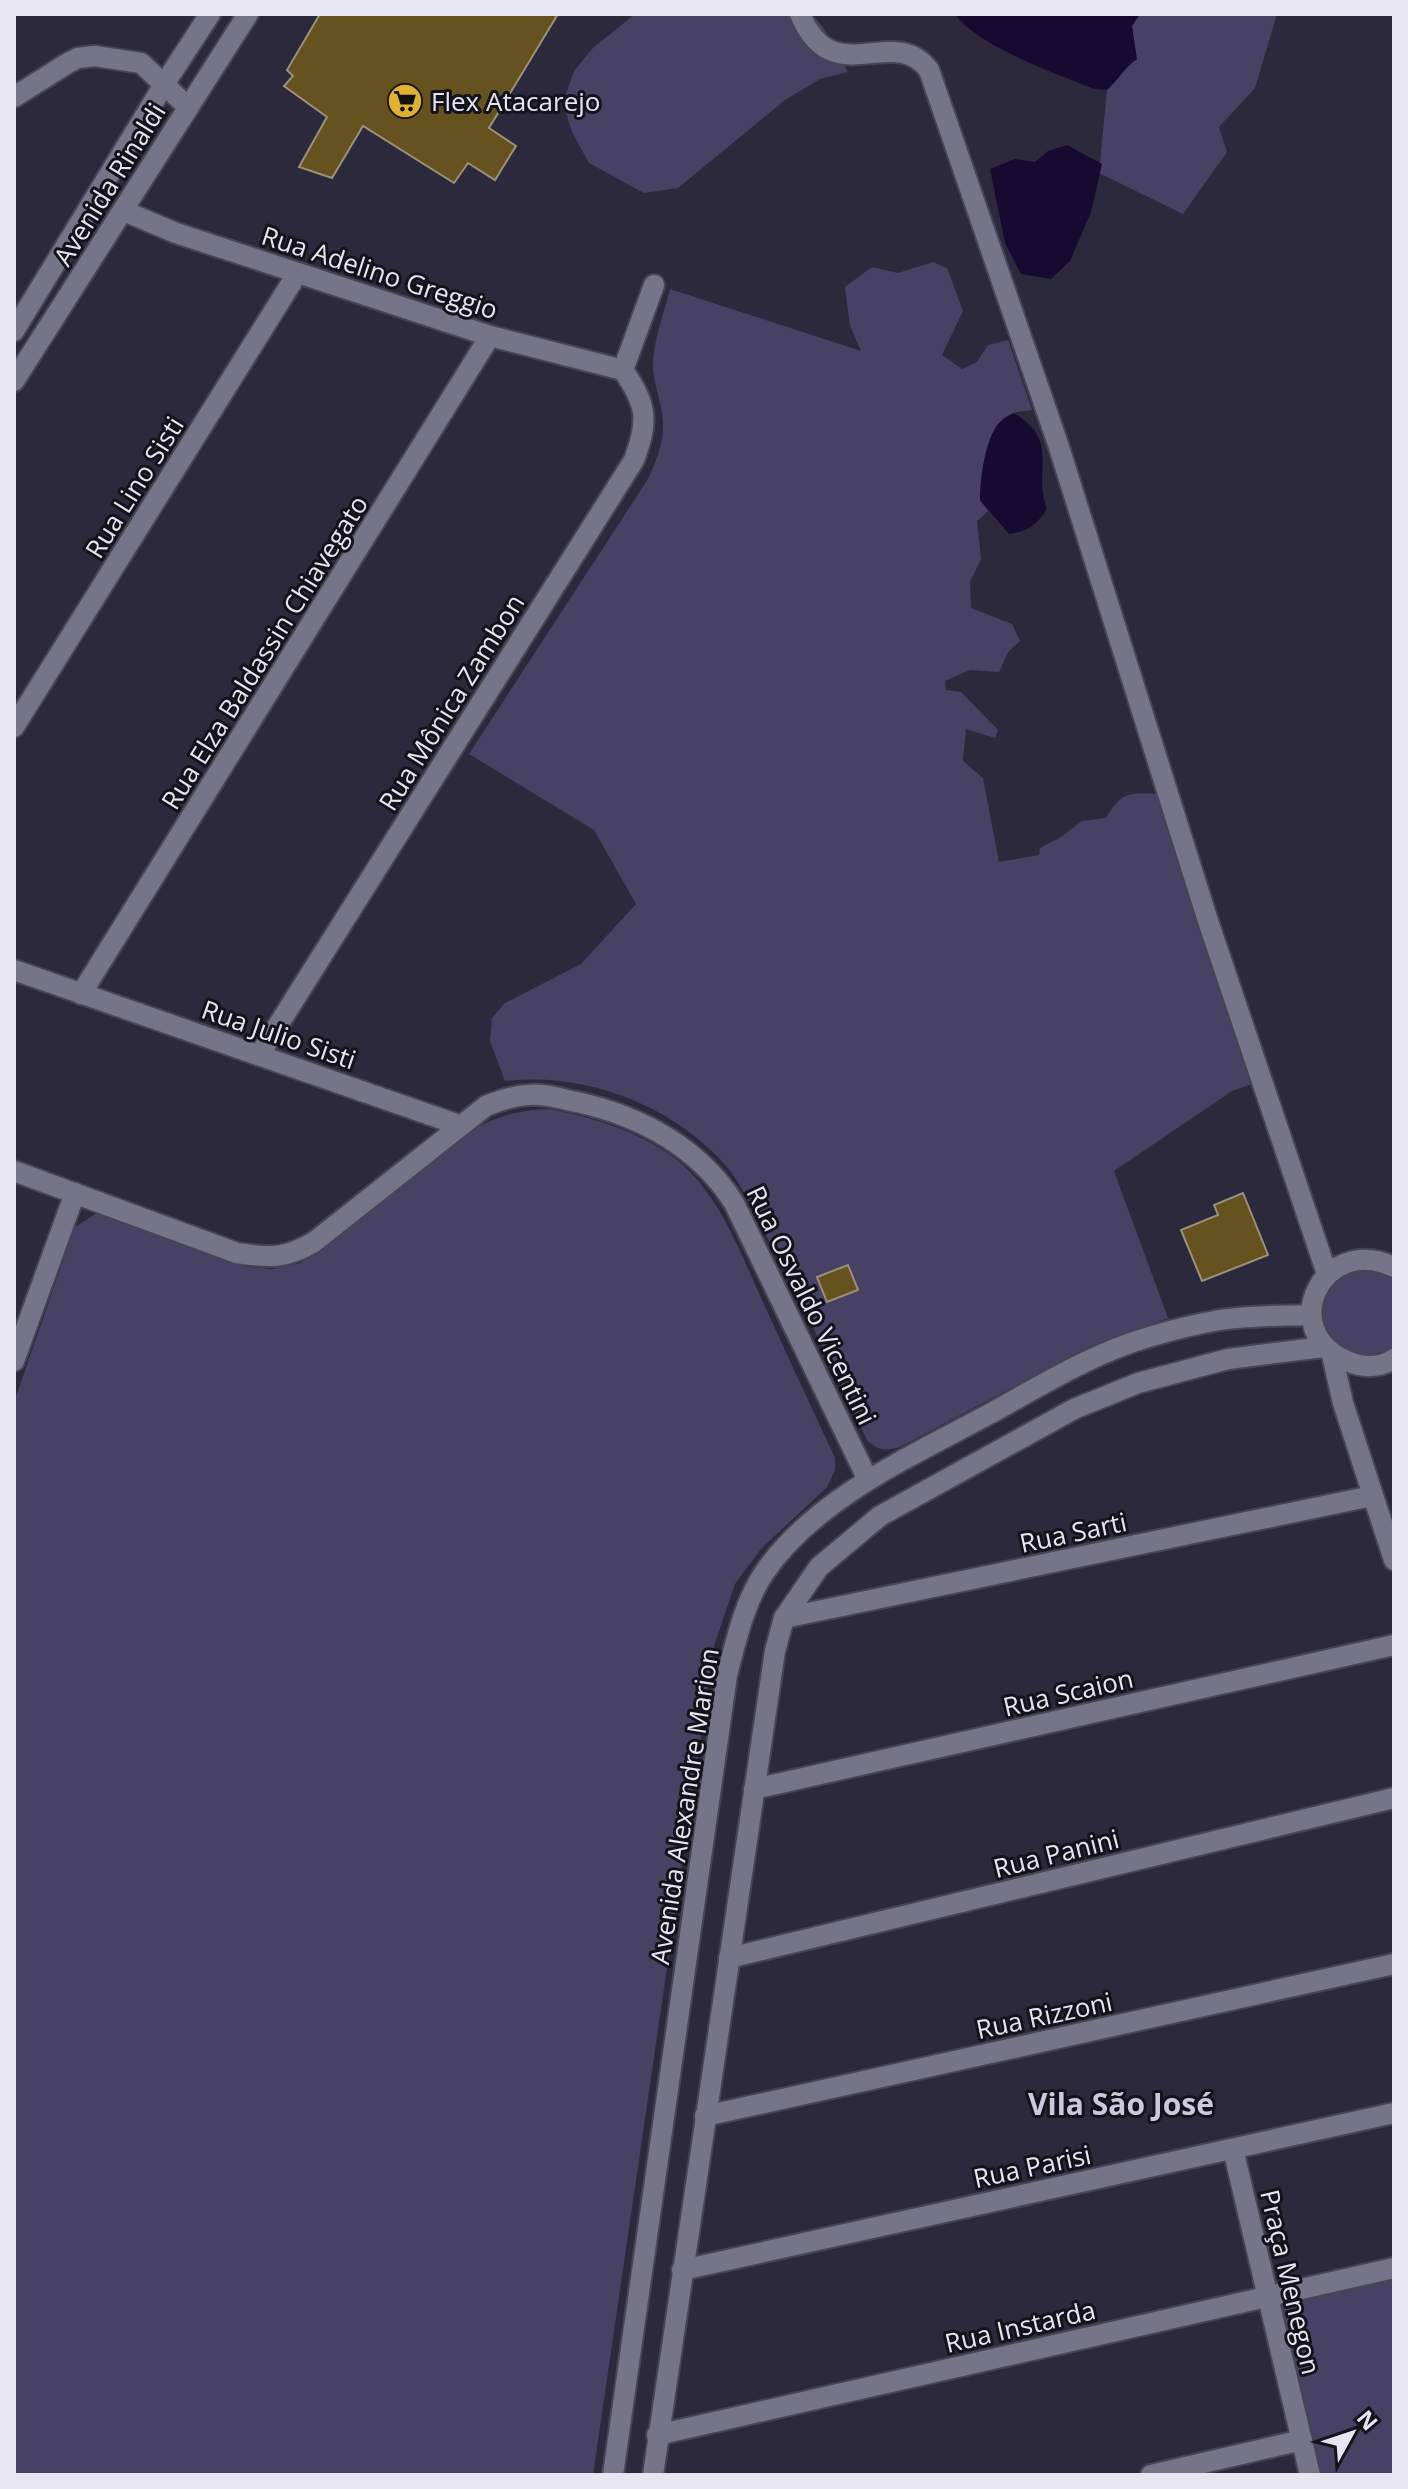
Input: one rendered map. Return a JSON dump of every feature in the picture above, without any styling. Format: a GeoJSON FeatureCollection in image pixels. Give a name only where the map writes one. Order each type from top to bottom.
{"type":"FeatureCollection","features":[{"type":"Feature","properties":{"kind":"street","name":"Avenida Rinaldi"},"geometry":{"type":"LineString","coordinates":[[14,331],[210,14]]}},
{"type":"Feature","properties":{"kind":"street","name":"Avenida Rinaldi"},"geometry":{"type":"LineString","coordinates":[[14,381],[248,14]]}},
{"type":"Feature","properties":{"kind":"street"},"geometry":{"type":"LineString","coordinates":[[800,14],[817,43],[833,54],[903,53],[919,60],[929,70],[1058,444],[1208,921],[1327,1274]]}},
{"type":"Feature","properties":{"kind":"street"},"geometry":{"type":"LineString","coordinates":[[14,97],[68,63],[86,56],[141,63],[188,107]]}},
{"type":"Feature","properties":{"kind":"street","name":"Rua Adelino Greggio"},"geometry":{"type":"LineString","coordinates":[[124,211],[176,233],[490,336],[623,370]]}},
{"type":"Feature","properties":{"kind":"street","name":"Rua Lino Sisti"},"geometry":{"type":"LineString","coordinates":[[14,727],[297,274]]}},
{"type":"Feature","properties":{"kind":"street"},"geometry":{"type":"LineString","coordinates":[[623,370],[654,285]]}},
{"type":"Feature","properties":{"kind":"street","name":"Rua Elza Baldassin Chiavegato"},"geometry":{"type":"LineString","coordinates":[[81,994],[490,336]]}},
{"type":"Feature","properties":{"kind":"street","name":"Rua Mônica Zambon"},"geometry":{"type":"LineString","coordinates":[[260,1054],[634,460],[646,420],[642,401],[623,370]]}},
{"type":"Feature","properties":{"kind":"street","name":"Rua Julio Sisti"},"geometry":{"type":"LineString","coordinates":[[14,970],[459,1125]]}},
{"type":"Feature","properties":{"kind":"street","name":"Rua Osvaldo Vicentini"},"geometry":{"type":"LineString","coordinates":[[14,1171],[237,1253],[269,1258],[295,1253],[314,1242],[486,1106],[510,1097],[532,1094],[619,1114],[646,1125],[700,1160],[722,1183],[868,1480]]}},
{"type":"Feature","properties":{"kind":"street"},"geometry":{"type":"LineString","coordinates":[[14,1361],[75,1193]]}},
{"type":"Feature","properties":{"kind":"street"},"geometry":{"type":"LineString","coordinates":[[1394,1267],[1379,1260],[1361,1258],[1343,1263],[1327,1274],[1318,1286],[1312,1300],[1311,1315],[1315,1332],[1328,1351],[1394,1560]]}},
{"type":"Feature","properties":{"kind":"street","name":"Avenida Alexandre Marion"},"geometry":{"type":"LineString","coordinates":[[613,2475],[727,1675],[744,1615],[763,1575],[808,1525],[868,1480],[1113,1349],[1222,1320],[1311,1315]]}},
{"type":"Feature","properties":{"kind":"street"},"geometry":{"type":"LineString","coordinates":[[653,2475],[775,1651],[784,1618],[819,1567],[880,1516],[1074,1409],[1138,1383],[1228,1359],[1328,1351],[1357,1366],[1373,1367],[1393,1361]]}},
{"type":"Feature","properties":{"kind":"street"},"geometry":{"type":"LineString","coordinates":[[1343,1403],[1357,1366]]}},
{"type":"Feature","properties":{"kind":"street","name":"Rua Sarti"},"geometry":{"type":"LineString","coordinates":[[784,1618],[1372,1496]]}},
{"type":"Feature","properties":{"kind":"street","name":"Rua Scaion"},"geometry":{"type":"LineString","coordinates":[[754,1789],[1394,1645]]}},
{"type":"Feature","properties":{"kind":"street","name":"Rua Panini"},"geometry":{"type":"LineString","coordinates":[[729,1958],[1394,1798]]}},
{"type":"Feature","properties":{"kind":"street","name":"Rua Rizzoni"},"geometry":{"type":"LineString","coordinates":[[705,2116],[1394,1964]]}},
{"type":"Feature","properties":{"kind":"street","name":"Rua Parisi"},"geometry":{"type":"LineString","coordinates":[[682,2270],[1394,2113]]}},
{"type":"Feature","properties":{"kind":"street","name":"Praça Menegon"},"geometry":{"type":"LineString","coordinates":[[1233,2149],[1310,2475]]}},
{"type":"Feature","properties":{"kind":"street","name":"Rua Instarda"},"geometry":{"type":"LineString","coordinates":[[657,2435],[1394,2268]]}},
{"type":"Feature","properties":{"kind":"street"},"geometry":{"type":"LineString","coordinates":[[1151,2475],[1302,2440]]}},
{"type":"Feature","properties":{"kind":"shaded area"},"geometry":{"type":"Polygon","coordinates":[[[635,14],[812,14],[825,30],[848,72],[820,79],[785,100],[678,188],[644,193],[589,163],[572,132],[563,103],[574,71],[593,48],[635,14]]]}},
{"type":"Feature","properties":{"kind":"shaded area"},"geometry":{"type":"Polygon","coordinates":[[[955,14],[1140,14],[1132,26],[1137,59],[1107,90],[1094,89],[999,48],[966,26],[955,14]]]}},
{"type":"Feature","properties":{"kind":"shaded area"},"geometry":{"type":"Polygon","coordinates":[[[1140,14],[1277,14],[1255,88],[1219,127],[1227,152],[1183,214],[1099,173],[1107,90],[1129,61],[1133,45],[1132,25],[1140,14]]]}},
{"type":"Feature","properties":{"kind":"shaded area"},"geometry":{"type":"Polygon","coordinates":[[[1067,145],[1102,164],[1091,212],[1070,261],[1051,279],[1021,274],[1005,243],[990,169],[1015,159],[1035,162],[1048,151],[1067,145]]]}},
{"type":"Feature","properties":{"kind":"shaded area"},"geometry":{"type":"Polygon","coordinates":[[[933,262],[947,268],[963,311],[942,355],[962,369],[977,362],[988,345],[1008,340],[1032,410],[1013,413],[1003,419],[990,439],[980,500],[988,511],[977,521],[981,559],[970,582],[971,608],[1012,624],[1020,641],[1008,652],[999,672],[970,670],[945,681],[946,690],[961,692],[998,730],[995,738],[966,729],[963,761],[983,778],[999,862],[1039,855],[1040,848],[1082,821],[1106,818],[1116,803],[1126,796],[1157,794],[1252,1084],[1232,1091],[1114,1171],[1168,1318],[1091,1346],[900,1447],[886,1449],[878,1448],[867,1440],[746,1197],[716,1155],[671,1119],[619,1094],[562,1081],[505,1081],[490,1041],[492,1018],[505,1003],[581,964],[636,904],[594,830],[469,754],[652,471],[663,430],[653,359],[670,289],[861,351],[850,326],[845,287],[872,267],[898,273],[933,262]]]}},
{"type":"Feature","properties":{"kind":"shaded area"},"geometry":{"type":"Polygon","coordinates":[[[1014,413],[1037,434],[1041,445],[1043,494],[1047,509],[1031,526],[1009,534],[980,500],[980,491],[984,460],[993,431],[1014,413]]]}},
{"type":"Feature","properties":{"kind":"shaded area"},"geometry":{"type":"Polygon","coordinates":[[[549,1109],[596,1120],[641,1138],[669,1154],[703,1186],[739,1248],[835,1458],[835,1470],[827,1487],[761,1549],[735,1584],[714,1646],[593,2475],[14,2475],[14,1402],[75,1227],[98,1212],[246,1267],[273,1269],[300,1263],[473,1130],[510,1114],[549,1109]]]}},
{"type":"Feature","properties":{"kind":"shaded area"},"geometry":{"type":"Polygon","coordinates":[[[1356,1269],[1384,1272],[1394,1279],[1394,1347],[1372,1357],[1352,1354],[1342,1348],[1326,1331],[1322,1320],[1323,1297],[1329,1286],[1356,1269]]]}},
{"type":"Feature","properties":{"kind":"shaded area"},"geometry":{"type":"Polygon","coordinates":[[[1394,2277],[1394,2475],[1320,2475],[1278,2304],[1394,2277]]]}},
{"type":"Feature","properties":{"kind":"building","name":"Flex Atacarejo"},"geometry":{"type":"Polygon","coordinates":[[[320,14],[558,14],[489,128],[516,146],[495,180],[468,163],[454,183],[363,126],[332,178],[299,167],[327,117],[284,86],[293,76],[287,70],[320,14]]]}},
{"type":"Feature","properties":{"kind":"building"},"geometry":{"type":"Polygon","coordinates":[[[1243,1193],[1268,1255],[1202,1281],[1181,1230],[1218,1215],[1214,1205],[1243,1193]]]}},
{"type":"Feature","properties":{"kind":"building"},"geometry":{"type":"Polygon","coordinates":[[[848,1265],[858,1290],[827,1302],[817,1277],[848,1265]]]}},
{"type":"Feature","properties":{"kind":"place","name":"Flex Atacarejo"},"geometry":{"type":"Point","coordinates":[405,101]}},
{"type":"Feature","properties":{"kind":"district","name":"Vila São José"},"geometry":{"type":"Point","coordinates":[1121,2103]}}]}
